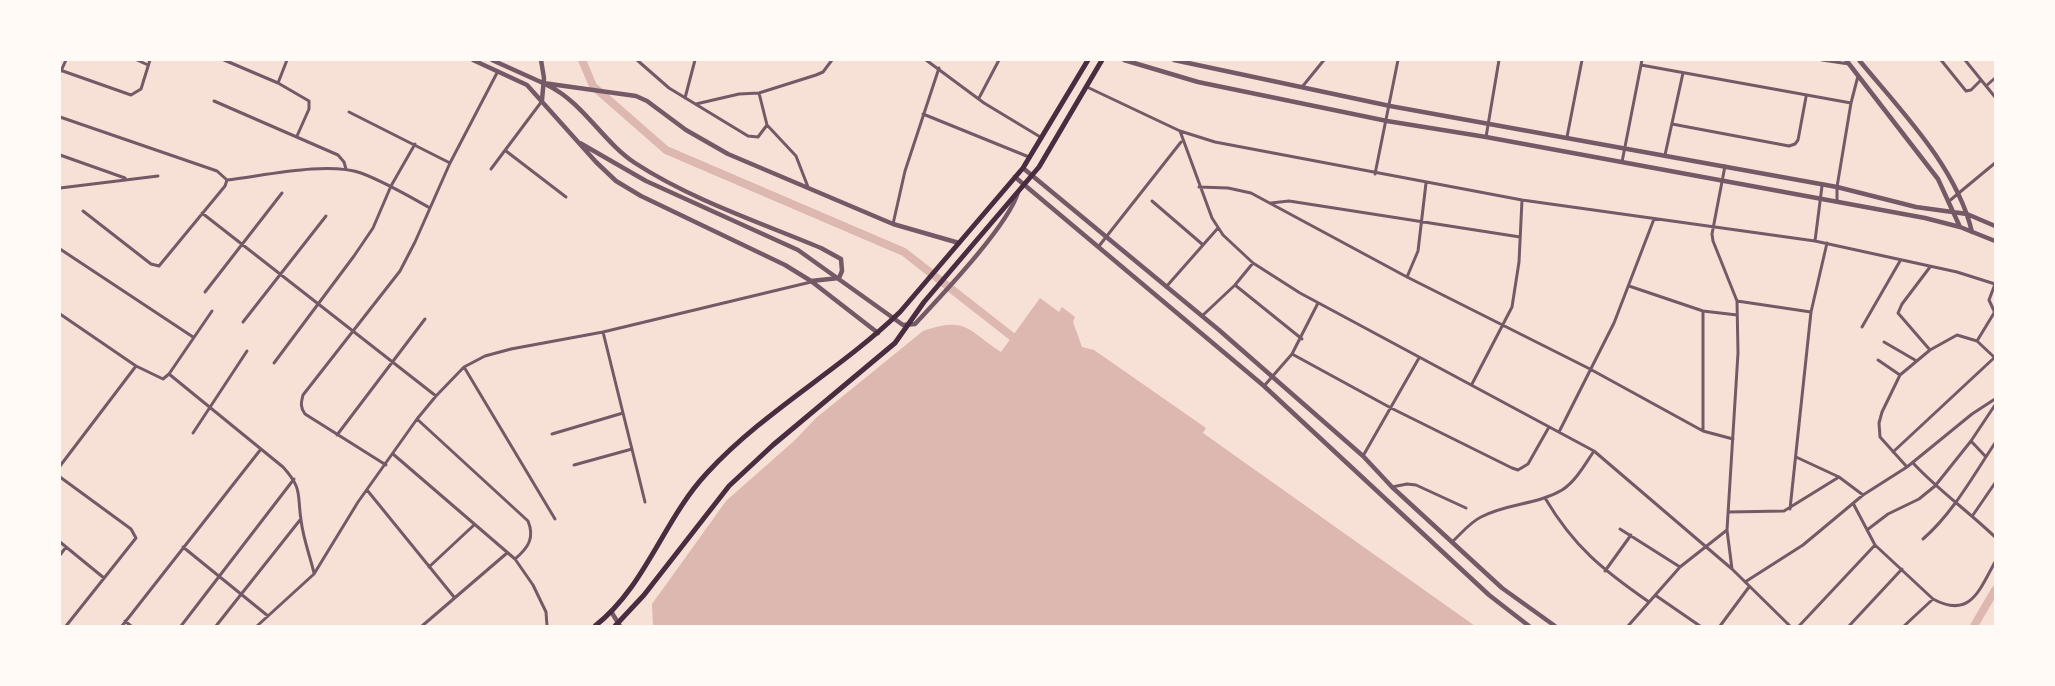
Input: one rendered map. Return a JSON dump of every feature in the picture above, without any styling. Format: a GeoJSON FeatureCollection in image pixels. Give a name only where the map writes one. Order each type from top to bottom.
{"type":"FeatureCollection","features":[{"type":"Feature","properties":{"kind":"main road"},"geometry":{"type":"LineString","coordinates":[[595,626],[612,613],[631,590],[683,503],[706,474],[754,430],[878,333],[914,296],[1023,168],[1088,60]]}},
{"type":"Feature","properties":{"kind":"main road"},"geometry":{"type":"LineString","coordinates":[[617,625],[644,595],[729,486],[773,445],[892,347],[924,302],[1032,175],[1054,143],[1102,60]]}},
{"type":"Feature","properties":{"kind":"street"},"geometry":{"type":"LineString","coordinates":[[66,60],[61,70],[131,95],[140,89],[150,60]]}},
{"type":"Feature","properties":{"kind":"street"},"geometry":{"type":"LineString","coordinates":[[138,60],[148,65]]}},
{"type":"Feature","properties":{"kind":"street"},"geometry":{"type":"LineString","coordinates":[[224,60],[278,83],[309,101],[308,109],[297,136]]}},
{"type":"Feature","properties":{"kind":"street"},"geometry":{"type":"LineString","coordinates":[[278,83],[287,60]]}},
{"type":"Feature","properties":{"kind":"street"},"geometry":{"type":"LineString","coordinates":[[473,60],[523,82],[542,100],[616,181],[641,196],[754,249],[811,282],[878,333]]}},
{"type":"Feature","properties":{"kind":"street"},"geometry":{"type":"LineString","coordinates":[[257,626],[314,574],[392,454],[436,396],[464,367],[485,356],[510,349],[603,332],[811,282],[839,278],[842,271],[841,259],[822,248],[679,188],[634,162],[599,131],[570,99],[543,83],[492,60]]}},
{"type":"Feature","properties":{"kind":"street"},"geometry":{"type":"LineString","coordinates":[[491,170],[542,100],[541,60]]}},
{"type":"Feature","properties":{"kind":"street"},"geometry":{"type":"LineString","coordinates":[[637,60],[650,73],[685,98],[753,137],[758,137],[767,125]]}},
{"type":"Feature","properties":{"kind":"street"},"geometry":{"type":"LineString","coordinates":[[685,98],[695,60]]}},
{"type":"Feature","properties":{"kind":"street"},"geometry":{"type":"LineString","coordinates":[[695,104],[739,94],[759,92],[816,75],[823,72],[832,60]]}},
{"type":"Feature","properties":{"kind":"street"},"geometry":{"type":"LineString","coordinates":[[926,60],[979,98],[1042,138]]}},
{"type":"Feature","properties":{"kind":"street"},"geometry":{"type":"LineString","coordinates":[[979,98],[999,60]]}},
{"type":"Feature","properties":{"kind":"street"},"geometry":{"type":"LineString","coordinates":[[1124,60],[1198,82],[1387,122],[1486,137],[1837,201],[1960,227],[1995,241]]}},
{"type":"Feature","properties":{"kind":"street"},"geometry":{"type":"LineString","coordinates":[[1174,60],[1390,106],[1567,137],[1664,157],[1725,166],[1822,186],[1837,187],[1916,207],[1968,214],[1995,226]]}},
{"type":"Feature","properties":{"kind":"street"},"geometry":{"type":"LineString","coordinates":[[1302,87],[1324,60]]}},
{"type":"Feature","properties":{"kind":"street"},"geometry":{"type":"LineString","coordinates":[[1375,174],[1398,60]]}},
{"type":"Feature","properties":{"kind":"street"},"geometry":{"type":"LineString","coordinates":[[1486,137],[1499,60]]}},
{"type":"Feature","properties":{"kind":"street"},"geometry":{"type":"LineString","coordinates":[[1567,137],[1582,60]]}},
{"type":"Feature","properties":{"kind":"street"},"geometry":{"type":"LineString","coordinates":[[1622,162],[1642,60]]}},
{"type":"Feature","properties":{"kind":"street"},"geometry":{"type":"LineString","coordinates":[[1822,60],[1847,62],[1938,179],[1960,227]]}},
{"type":"Feature","properties":{"kind":"street"},"geometry":{"type":"LineString","coordinates":[[1859,60],[1940,161],[1968,214],[1972,232]]}},
{"type":"Feature","properties":{"kind":"street"},"geometry":{"type":"LineString","coordinates":[[1941,60],[1966,91],[1971,90],[1981,80]]}},
{"type":"Feature","properties":{"kind":"street"},"geometry":{"type":"LineString","coordinates":[[1966,60],[1995,97]]}},
{"type":"Feature","properties":{"kind":"street"},"geometry":{"type":"LineString","coordinates":[[1641,65],[1851,104]]}},
{"type":"Feature","properties":{"kind":"street"},"geometry":{"type":"LineString","coordinates":[[893,224],[905,170],[939,68]]}},
{"type":"Feature","properties":{"kind":"street"},"geometry":{"type":"LineString","coordinates":[[386,465],[337,436],[305,414],[301,407],[301,402],[304,395],[400,271],[416,242],[450,163],[498,71]]}},
{"type":"Feature","properties":{"kind":"street"},"geometry":{"type":"LineString","coordinates":[[1664,157],[1684,73]]}},
{"type":"Feature","properties":{"kind":"street"},"geometry":{"type":"LineString","coordinates":[[1837,201],[1837,187],[1851,104],[1858,76]]}},
{"type":"Feature","properties":{"kind":"street"},"geometry":{"type":"LineString","coordinates":[[1986,86],[1995,78]]}},
{"type":"Feature","properties":{"kind":"street"},"geometry":{"type":"LineString","coordinates":[[543,83],[636,96],[647,101],[686,130],[728,154],[893,224],[959,243]]}},
{"type":"Feature","properties":{"kind":"street"},"geometry":{"type":"LineString","coordinates":[[1087,87],[1180,131],[1215,142],[1375,174],[1522,200],[1827,243],[1995,284],[1989,300],[1995,313],[1977,341]]}},
{"type":"Feature","properties":{"kind":"street"},"geometry":{"type":"LineString","coordinates":[[759,92],[767,125],[796,156],[808,187]]}},
{"type":"Feature","properties":{"kind":"street"},"geometry":{"type":"LineString","coordinates":[[1672,124],[1789,146],[1796,144],[1798,140],[1806,97]]}},
{"type":"Feature","properties":{"kind":"street"},"geometry":{"type":"LineString","coordinates":[[214,101],[338,155],[344,162],[346,169]]}},
{"type":"Feature","properties":{"kind":"street"},"geometry":{"type":"LineString","coordinates":[[349,112],[450,163]]}},
{"type":"Feature","properties":{"kind":"street"},"geometry":{"type":"LineString","coordinates":[[923,114],[1030,157]]}},
{"type":"Feature","properties":{"kind":"street"},"geometry":{"type":"LineString","coordinates":[[60,117],[218,171],[227,180]]}},
{"type":"Feature","properties":{"kind":"street"},"geometry":{"type":"LineString","coordinates":[[1180,131],[1199,188],[1218,228],[1253,263],[1318,303],[1594,451],[1732,569],[1790,626]]}},
{"type":"Feature","properties":{"kind":"street"},"geometry":{"type":"LineString","coordinates":[[1099,246],[1182,141]]}},
{"type":"Feature","properties":{"kind":"street"},"geometry":{"type":"LineString","coordinates":[[580,143],[646,181],[798,250],[903,325],[915,324],[978,252],[1014,205],[1018,191]]}},
{"type":"Feature","properties":{"kind":"street"},"geometry":{"type":"LineString","coordinates":[[274,363],[319,305],[373,228],[391,186],[415,144]]}},
{"type":"Feature","properties":{"kind":"street"},"geometry":{"type":"LineString","coordinates":[[506,151],[566,198]]}},
{"type":"Feature","properties":{"kind":"street"},"geometry":{"type":"LineString","coordinates":[[60,155],[126,178]]}},
{"type":"Feature","properties":{"kind":"street"},"geometry":{"type":"LineString","coordinates":[[1948,202],[1995,163]]}},
{"type":"Feature","properties":{"kind":"street"},"geometry":{"type":"LineString","coordinates":[[1725,166],[1713,228],[1713,241],[1737,301],[1738,352],[1727,530],[1732,569]]}},
{"type":"Feature","properties":{"kind":"street"},"geometry":{"type":"LineString","coordinates":[[227,180],[319,168],[346,169],[361,173],[391,186],[430,208]]}},
{"type":"Feature","properties":{"kind":"street"},"geometry":{"type":"LineString","coordinates":[[1023,168],[1202,316],[1364,456],[1392,487],[1502,588],[1555,626]]}},
{"type":"Feature","properties":{"kind":"street"},"geometry":{"type":"LineString","coordinates":[[60,188],[126,178],[158,176]]}},
{"type":"Feature","properties":{"kind":"street"},"geometry":{"type":"LineString","coordinates":[[1016,177],[1264,386],[1488,594],[1529,626]]}},
{"type":"Feature","properties":{"kind":"street"},"geometry":{"type":"LineString","coordinates":[[83,211],[156,266],[159,266],[225,186],[227,180]]}},
{"type":"Feature","properties":{"kind":"street"},"geometry":{"type":"LineString","coordinates":[[1407,277],[1418,251],[1426,183]]}},
{"type":"Feature","properties":{"kind":"street"},"geometry":{"type":"LineString","coordinates":[[1815,241],[1822,186]]}},
{"type":"Feature","properties":{"kind":"street"},"geometry":{"type":"LineString","coordinates":[[1199,188],[1241,190],[1502,326],[1590,369],[1703,431],[1733,439]]}},
{"type":"Feature","properties":{"kind":"street"},"geometry":{"type":"LineString","coordinates":[[205,292],[282,193]]}},
{"type":"Feature","properties":{"kind":"street"},"geometry":{"type":"LineString","coordinates":[[1472,384],[1512,307],[1516,290],[1522,200]]}},
{"type":"Feature","properties":{"kind":"street"},"geometry":{"type":"LineString","coordinates":[[1152,201],[1202,244]]}},
{"type":"Feature","properties":{"kind":"street"},"geometry":{"type":"LineString","coordinates":[[1270,204],[1289,201],[1423,220],[1520,237]]}},
{"type":"Feature","properties":{"kind":"street"},"geometry":{"type":"LineString","coordinates":[[202,212],[242,242],[353,333],[436,396]]}},
{"type":"Feature","properties":{"kind":"street"},"geometry":{"type":"LineString","coordinates":[[243,322],[326,216]]}},
{"type":"Feature","properties":{"kind":"street"},"geometry":{"type":"LineString","coordinates":[[1559,432],[1629,286],[1654,219]]}},
{"type":"Feature","properties":{"kind":"street"},"geometry":{"type":"LineString","coordinates":[[1166,286],[1218,228]]}},
{"type":"Feature","properties":{"kind":"street"},"geometry":{"type":"LineString","coordinates":[[1790,509],[1811,312],[1827,243]]}},
{"type":"Feature","properties":{"kind":"street"},"geometry":{"type":"LineString","coordinates":[[60,249],[193,337]]}},
{"type":"Feature","properties":{"kind":"street"},"geometry":{"type":"LineString","coordinates":[[1862,327],[1900,261]]}},
{"type":"Feature","properties":{"kind":"street"},"geometry":{"type":"LineString","coordinates":[[1202,316],[1235,285],[1253,263]]}},
{"type":"Feature","properties":{"kind":"street"},"geometry":{"type":"LineString","coordinates":[[1930,267],[1902,304],[1898,313],[1930,350]]}},
{"type":"Feature","properties":{"kind":"street"},"geometry":{"type":"LineString","coordinates":[[1235,285],[1302,339]]}},
{"type":"Feature","properties":{"kind":"street"},"geometry":{"type":"LineString","coordinates":[[1629,286],[1703,311],[1737,315]]}},
{"type":"Feature","properties":{"kind":"street"},"geometry":{"type":"LineString","coordinates":[[1737,301],[1811,312]]}},
{"type":"Feature","properties":{"kind":"street"},"geometry":{"type":"LineString","coordinates":[[1264,386],[1292,354],[1302,339],[1318,303]]}},
{"type":"Feature","properties":{"kind":"street"},"geometry":{"type":"LineString","coordinates":[[60,314],[136,366],[159,379],[166,378],[212,311]]}},
{"type":"Feature","properties":{"kind":"street"},"geometry":{"type":"LineString","coordinates":[[1703,311],[1703,431]]}},
{"type":"Feature","properties":{"kind":"street"},"geometry":{"type":"LineString","coordinates":[[337,436],[425,319]]}},
{"type":"Feature","properties":{"kind":"street"},"geometry":{"type":"LineString","coordinates":[[603,332],[645,502]]}},
{"type":"Feature","properties":{"kind":"street"},"geometry":{"type":"LineString","coordinates":[[1894,452],[1994,357],[1977,341],[1957,335],[1915,360],[1900,375],[1879,423],[1880,437],[1907,467]]}},
{"type":"Feature","properties":{"kind":"street"},"geometry":{"type":"LineString","coordinates":[[1884,342],[1915,360]]}},
{"type":"Feature","properties":{"kind":"street"},"geometry":{"type":"LineString","coordinates":[[194,433],[246,351]]}},
{"type":"Feature","properties":{"kind":"street"},"geometry":{"type":"LineString","coordinates":[[1292,354],[1391,408],[1518,470],[1528,464],[1550,427]]}},
{"type":"Feature","properties":{"kind":"street"},"geometry":{"type":"LineString","coordinates":[[1364,456],[1419,358]]}},
{"type":"Feature","properties":{"kind":"street"},"geometry":{"type":"LineString","coordinates":[[1878,360],[1900,375]]}},
{"type":"Feature","properties":{"kind":"street"},"geometry":{"type":"LineString","coordinates":[[60,466],[136,366]]}},
{"type":"Feature","properties":{"kind":"street"},"geometry":{"type":"LineString","coordinates":[[464,367],[555,519]]}},
{"type":"Feature","properties":{"kind":"street"},"geometry":{"type":"LineString","coordinates":[[169,374],[261,449],[294,479],[301,500],[300,520],[314,574]]}},
{"type":"Feature","properties":{"kind":"street"},"geometry":{"type":"LineString","coordinates":[[1745,582],[1803,544],[1854,505],[1863,495],[1913,463],[1972,414],[1995,399]]}},
{"type":"Feature","properties":{"kind":"street"},"geometry":{"type":"LineString","coordinates":[[1867,530],[1888,514],[1919,499],[1935,486],[1971,442],[1995,405]]}},
{"type":"Feature","properties":{"kind":"street"},"geometry":{"type":"LineString","coordinates":[[552,434],[623,413]]}},
{"type":"Feature","properties":{"kind":"street"},"geometry":{"type":"LineString","coordinates":[[418,419],[528,521],[533,532],[530,542],[515,559]]}},
{"type":"Feature","properties":{"kind":"street"},"geometry":{"type":"LineString","coordinates":[[1971,442],[1986,457]]}},
{"type":"Feature","properties":{"kind":"street"},"geometry":{"type":"LineString","coordinates":[[1923,539],[1941,522],[1956,502],[1995,443]]}},
{"type":"Feature","properties":{"kind":"street"},"geometry":{"type":"LineString","coordinates":[[122,626],[261,449]]}},
{"type":"Feature","properties":{"kind":"street"},"geometry":{"type":"LineString","coordinates":[[574,465],[632,449]]}},
{"type":"Feature","properties":{"kind":"street"},"geometry":{"type":"LineString","coordinates":[[1452,542],[1482,516],[1504,508],[1545,498],[1563,489],[1573,480],[1594,451]]}},
{"type":"Feature","properties":{"kind":"street"},"geometry":{"type":"LineString","coordinates":[[392,454],[515,559],[533,585],[546,612],[547,626]]}},
{"type":"Feature","properties":{"kind":"street"},"geometry":{"type":"LineString","coordinates":[[1796,457],[1839,477],[1863,495]]}},
{"type":"Feature","properties":{"kind":"street"},"geometry":{"type":"LineString","coordinates":[[1913,463],[1935,486],[1973,515],[1995,537]]}},
{"type":"Feature","properties":{"kind":"street"},"geometry":{"type":"LineString","coordinates":[[60,477],[134,533],[136,538],[66,626]]}},
{"type":"Feature","properties":{"kind":"street"},"geometry":{"type":"LineString","coordinates":[[1729,512],[1773,512],[1790,509],[1839,477]]}},
{"type":"Feature","properties":{"kind":"street"},"geometry":{"type":"LineString","coordinates":[[181,626],[294,479]]}},
{"type":"Feature","properties":{"kind":"street"},"geometry":{"type":"LineString","coordinates":[[1973,515],[1995,483]]}},
{"type":"Feature","properties":{"kind":"street"},"geometry":{"type":"LineString","coordinates":[[1392,487],[1407,484],[1416,485],[1466,508]]}},
{"type":"Feature","properties":{"kind":"street"},"geometry":{"type":"LineString","coordinates":[[367,490],[454,597]]}},
{"type":"Feature","properties":{"kind":"street"},"geometry":{"type":"LineString","coordinates":[[1545,498],[1576,545],[1605,571],[1649,602]]}},
{"type":"Feature","properties":{"kind":"street"},"geometry":{"type":"LineString","coordinates":[[1854,505],[1875,545],[1933,599],[1952,607],[1965,605],[1969,602],[1995,562]]}},
{"type":"Feature","properties":{"kind":"street"},"geometry":{"type":"LineString","coordinates":[[216,626],[300,520]]}},
{"type":"Feature","properties":{"kind":"street"},"geometry":{"type":"LineString","coordinates":[[429,567],[474,525]]}},
{"type":"Feature","properties":{"kind":"street"},"geometry":{"type":"LineString","coordinates":[[1620,529],[1680,567]]}},
{"type":"Feature","properties":{"kind":"street"},"geometry":{"type":"LineString","coordinates":[[1628,626],[1680,567],[1727,530]]}},
{"type":"Feature","properties":{"kind":"street"},"geometry":{"type":"LineString","coordinates":[[1605,571],[1631,535]]}},
{"type":"Feature","properties":{"kind":"street"},"geometry":{"type":"LineString","coordinates":[[60,542],[104,578]]}},
{"type":"Feature","properties":{"kind":"street"},"geometry":{"type":"LineString","coordinates":[[1799,626],[1875,545]]}},
{"type":"Feature","properties":{"kind":"street"},"geometry":{"type":"LineString","coordinates":[[60,555],[66,547]]}},
{"type":"Feature","properties":{"kind":"street"},"geometry":{"type":"LineString","coordinates":[[183,547],[268,616]]}},
{"type":"Feature","properties":{"kind":"street"},"geometry":{"type":"LineString","coordinates":[[422,626],[507,553]]}},
{"type":"Feature","properties":{"kind":"street"},"geometry":{"type":"LineString","coordinates":[[1849,626],[1902,569]]}},
{"type":"Feature","properties":{"kind":"street"},"geometry":{"type":"LineString","coordinates":[[1720,626],[1749,587]]}},
{"type":"Feature","properties":{"kind":"street"},"geometry":{"type":"LineString","coordinates":[[1655,595],[1700,626]]}},
{"type":"Feature","properties":{"kind":"street"},"geometry":{"type":"LineString","coordinates":[[1904,626],[1933,599]]}},
{"type":"Feature","properties":{"kind":"street"},"geometry":{"type":"LineString","coordinates":[[612,613],[617,625]]}},
{"type":"Feature","properties":{"kind":"street"},"geometry":{"type":"LineString","coordinates":[[125,621],[131,626]]}},
{"type":"Feature","properties":{"kind":"shaded area"},"geometry":{"type":"Polygon","coordinates":[[[1040,298],[1059,312],[1062,307],[1075,317],[1073,322],[1082,347],[1094,350],[1206,428],[1203,433],[1475,626],[653,626],[652,604],[726,501],[795,440],[816,418],[923,331],[949,325],[958,325],[973,332],[1001,352],[1040,298]]]}},
{"type":"Feature","properties":{"kind":"waterway"},"geometry":{"type":"LineString","coordinates":[[582,60],[593,86],[666,150],[904,252],[1019,342]]}},
{"type":"Feature","properties":{"kind":"waterway"},"geometry":{"type":"LineString","coordinates":[[1974,626],[1995,590]]}}]}
